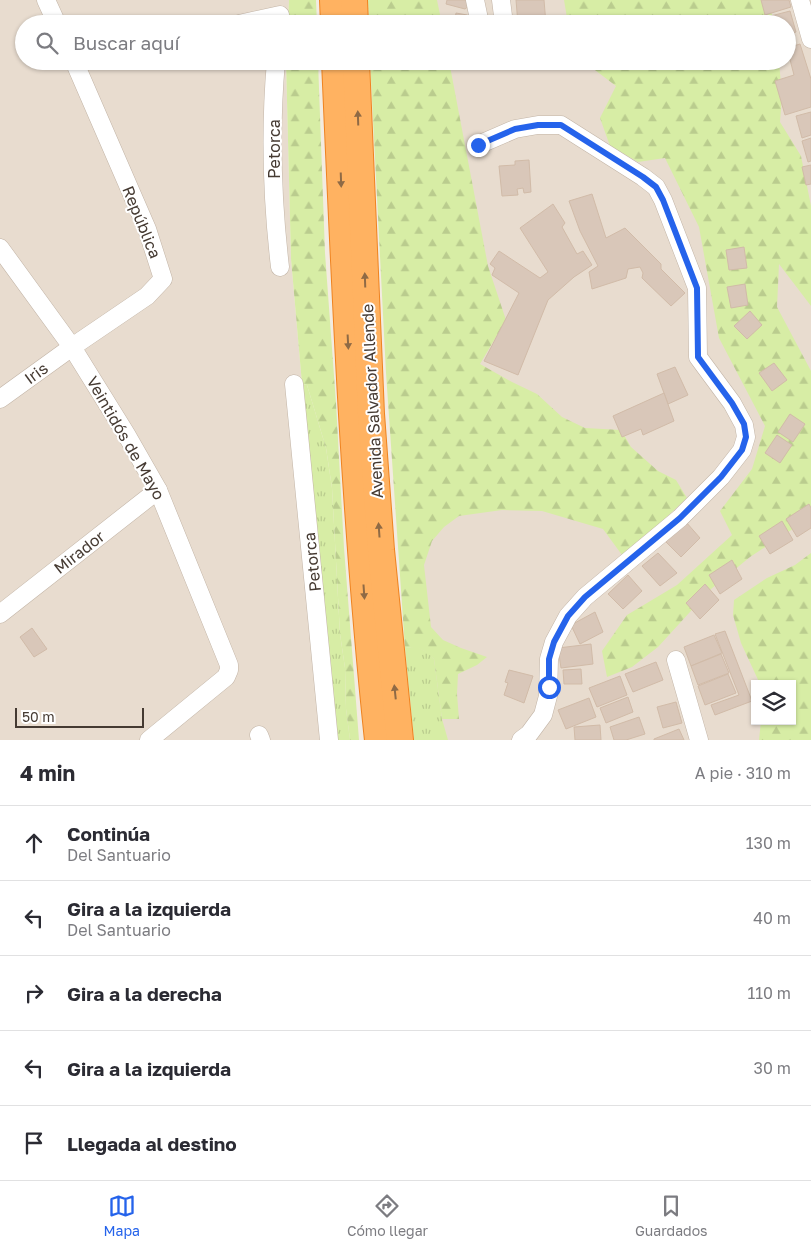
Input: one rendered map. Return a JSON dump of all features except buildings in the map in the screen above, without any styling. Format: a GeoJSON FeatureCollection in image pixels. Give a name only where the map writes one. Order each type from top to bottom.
{"type":"FeatureCollection","features":[{"type":"Feature","properties":{"kind":"highway"},"geometry":{"type":"LineString","coordinates":[[333,0],[334,15]]}},
{"type":"Feature","properties":{"kind":"highway"},"geometry":{"type":"LineString","coordinates":[[354,0],[355,15]]}},
{"type":"Feature","properties":{"kind":"highway","name":"Avenida Salvador Allende"},"geometry":{"type":"LineString","coordinates":[[335,70],[349,361],[365,605],[378,740]]}},
{"type":"Feature","properties":{"kind":"highway","name":"Avenida Salvador Allende"},"geometry":{"type":"LineString","coordinates":[[356,70],[371,414],[381,550],[400,740]]}},
{"type":"Feature","properties":{"kind":"street"},"geometry":{"type":"LineString","coordinates":[[46,0],[53,15]]}},
{"type":"Feature","properties":{"kind":"street"},"geometry":{"type":"LineString","coordinates":[[475,0],[478,15]]}},
{"type":"Feature","properties":{"kind":"street"},"geometry":{"type":"LineString","coordinates":[[501,0],[503,15]]}},
{"type":"Feature","properties":{"kind":"street"},"geometry":{"type":"LineString","coordinates":[[800,0],[811,39]]}},
{"type":"Feature","properties":{"kind":"street","name":"República"},"geometry":{"type":"LineString","coordinates":[[72,347],[147,296],[163,279],[147,229],[78,70]]}},
{"type":"Feature","properties":{"kind":"street","name":"Petorca"},"geometry":{"type":"LineString","coordinates":[[276,70],[273,166],[275,223],[280,267]]}},
{"type":"Feature","properties":{"kind":"street"},"geometry":{"type":"LineString","coordinates":[[478,145],[515,129],[538,125],[561,125],[656,187],[663,200],[697,288],[698,357],[732,403],[744,424],[746,437],[742,450],[721,477],[680,518],[585,597],[568,616],[554,642],[549,659],[547,704],[537,725],[521,740]]}},
{"type":"Feature","properties":{"kind":"street","name":"Veintidós de Mayo"},"geometry":{"type":"LineString","coordinates":[[0,248],[72,347],[158,490],[229,665],[228,674],[224,680],[149,740]]}},
{"type":"Feature","properties":{"kind":"street","name":"Iris"},"geometry":{"type":"LineString","coordinates":[[0,399],[72,347]]}},
{"type":"Feature","properties":{"kind":"street","name":"Petorca"},"geometry":{"type":"LineString","coordinates":[[294,384],[329,740]]}},
{"type":"Feature","properties":{"kind":"street","name":"Mirador"},"geometry":{"type":"LineString","coordinates":[[0,614],[158,490]]}},
{"type":"Feature","properties":{"kind":"street"},"geometry":{"type":"LineString","coordinates":[[676,660],[699,740]]}},
{"type":"Feature","properties":{"kind":"shaded area"},"geometry":{"type":"Polygon","coordinates":[[[0,0],[289,0],[288,15],[15,15],[15,70],[286,70],[291,259],[302,384],[350,740],[0,740],[0,0]]]}},
{"type":"Feature","properties":{"kind":"shaded area"},"geometry":{"type":"Polygon","coordinates":[[[382,0],[811,0],[811,740],[415,740],[384,70],[796,70],[796,15],[383,15],[382,0]]]}},
{"type":"Feature","properties":{"kind":"green space"},"geometry":{"type":"Polygon","coordinates":[[[289,0],[316,0],[317,15],[288,15],[289,0]]]}},
{"type":"Feature","properties":{"kind":"green space"},"geometry":{"type":"Polygon","coordinates":[[[368,0],[437,0],[440,15],[369,15],[368,0]]]}},
{"type":"Feature","properties":{"kind":"green space"},"geometry":{"type":"Polygon","coordinates":[[[564,0],[769,0],[772,15],[566,15],[564,0]]]}},
{"type":"Feature","properties":{"kind":"green space"},"geometry":{"type":"Polygon","coordinates":[[[286,70],[318,70],[325,253],[344,548],[359,740],[350,740],[346,709],[345,668],[340,634],[332,488],[326,448],[307,385],[302,384],[291,259],[286,70]]]}},
{"type":"Feature","properties":{"kind":"green space"},"geometry":{"type":"Polygon","coordinates":[[[370,70],[451,70],[488,266],[506,320],[480,364],[537,394],[562,417],[585,428],[621,430],[631,447],[658,471],[676,480],[687,498],[642,540],[622,555],[603,529],[542,511],[502,510],[459,516],[444,527],[432,541],[424,565],[431,627],[443,640],[487,657],[477,665],[458,674],[459,719],[442,719],[434,659],[421,649],[405,648],[386,373],[370,70]]]}},
{"type":"Feature","properties":{"kind":"green space"},"geometry":{"type":"Polygon","coordinates":[[[595,70],[780,70],[782,96],[780,122],[801,156],[811,206],[811,306],[779,264],[777,307],[811,371],[811,517],[750,557],[711,589],[658,647],[632,667],[607,677],[602,651],[627,615],[677,585],[732,535],[720,511],[752,469],[765,426],[719,338],[699,227],[665,158],[638,162],[610,146],[600,118],[616,86],[595,70]]]}},
{"type":"Feature","properties":{"kind":"green space"},"geometry":{"type":"Polygon","coordinates":[[[302,384],[307,385],[326,448],[332,488],[340,634],[345,668],[346,709],[350,740],[336,740],[302,384]]]}},
{"type":"Feature","properties":{"kind":"green space"},"geometry":{"type":"Polygon","coordinates":[[[811,553],[811,740],[759,740],[761,725],[796,725],[796,680],[758,680],[741,643],[733,615],[734,600],[767,578],[795,565],[811,553]]]}},
{"type":"Feature","properties":{"kind":"green space"},"geometry":{"type":"Polygon","coordinates":[[[417,647],[429,653],[434,659],[442,719],[448,740],[414,740],[405,648],[417,647]]]}},
{"type":"Feature","properties":{"kind":"route"},"geometry":{"type":"LineString","coordinates":[[478,145],[515,129],[538,125],[561,125],[656,187],[663,200],[697,288],[698,357],[732,403],[744,424],[746,437],[742,450],[721,477],[680,518],[585,597],[568,616],[554,642],[549,659],[549,687]]}}]}
